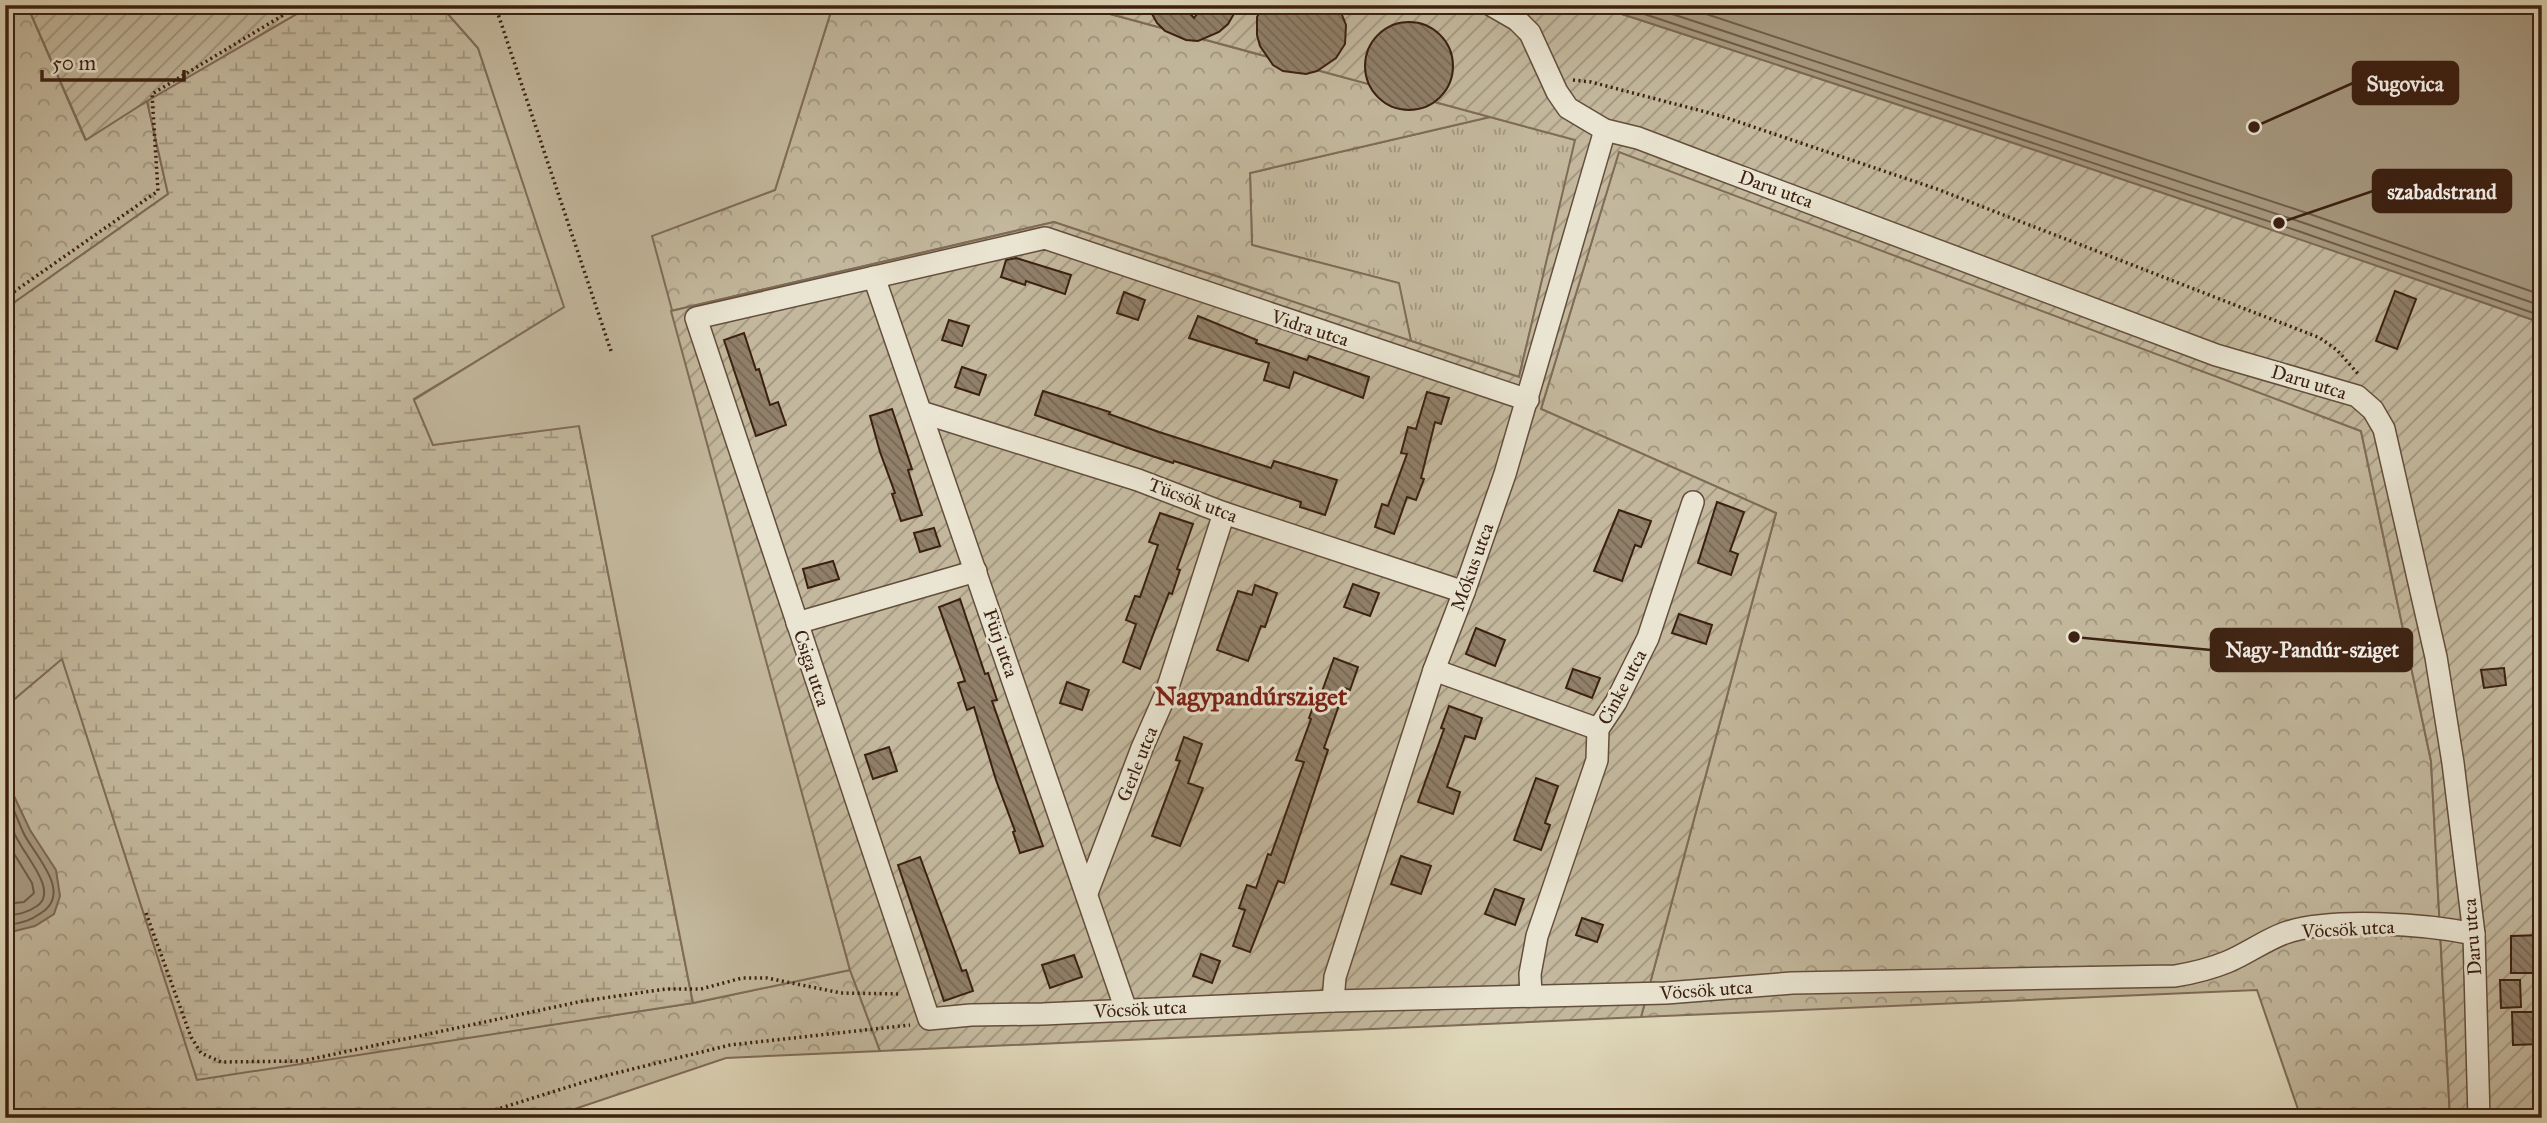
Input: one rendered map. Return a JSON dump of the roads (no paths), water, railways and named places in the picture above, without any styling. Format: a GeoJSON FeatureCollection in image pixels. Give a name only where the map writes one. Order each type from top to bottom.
{"type":"FeatureCollection","features":[{"type":"Feature","properties":{"kind":"street","name":"Daru utca"},"geometry":{"type":"LineString","coordinates":[[1491,5],[1517,20],[1530,33],[1568,108],[1605,130],[1638,138],[1701,161],[2216,355],[2357,396],[2369,407],[2384,429],[2437,657],[2474,934],[2479,1118]]}},
{"type":"Feature","properties":{"kind":"street","name":"Mókus utca"},"geometry":{"type":"LineString","coordinates":[[1333,1001],[1335,977],[1434,670],[1464,592],[1528,400],[1605,130]]}},
{"type":"Feature","properties":{"kind":"street","name":"Vidra utca"},"geometry":{"type":"LineString","coordinates":[[696,318],[1045,238],[1528,400]]}},
{"type":"Feature","properties":{"kind":"street","name":"Fürj utca"},"geometry":{"type":"LineString","coordinates":[[874,277],[1126,1010]]}},
{"type":"Feature","properties":{"kind":"street","name":"Csiga utca"},"geometry":{"type":"LineString","coordinates":[[696,318],[929,1019]]}},
{"type":"Feature","properties":{"kind":"street","name":"Tücsök utca"},"geometry":{"type":"LineString","coordinates":[[921,412],[1138,480],[1224,513],[1464,592]]}},
{"type":"Feature","properties":{"kind":"street","name":"Cinke utca"},"geometry":{"type":"LineString","coordinates":[[1531,996],[1530,974],[1537,936],[1597,760],[1598,729],[1616,702],[1648,638],[1693,502]]}},
{"type":"Feature","properties":{"kind":"street","name":"Gerle utca"},"geometry":{"type":"LineString","coordinates":[[1087,893],[1142,748],[1165,696],[1224,513]]}},
{"type":"Feature","properties":{"kind":"street"},"geometry":{"type":"LineString","coordinates":[[797,623],[976,571]]}},
{"type":"Feature","properties":{"kind":"street"},"geometry":{"type":"LineString","coordinates":[[1434,670],[1598,729]]}},
{"type":"Feature","properties":{"kind":"street","name":"Vöcsök utca"},"geometry":{"type":"LineString","coordinates":[[929,1019],[971,1015],[1333,1001],[1666,993],[1792,983],[2175,976],[2198,972],[2227,962],[2284,933],[2308,927],[2373,924],[2446,928],[2474,934]]}},
{"type":"Feature","properties":{"kind":"water"},"geometry":{"type":"Polygon","coordinates":[[[1594,5],[2542,5],[2542,323],[2069,161],[1594,5]]]}},
{"type":"Feature","properties":{"kind":"water"},"geometry":{"type":"Polygon","coordinates":[[[5,777],[30,830],[56,870],[60,896],[54,914],[35,926],[11,932],[5,930],[5,777]]]}},
{"type":"Feature","properties":{"kind":"place","name":"Sugovica"},"geometry":{"type":"Point","coordinates":[2254,127]}},
{"type":"Feature","properties":{"kind":"place","name":"szabadstrand"},"geometry":{"type":"Point","coordinates":[2279,223]}},
{"type":"Feature","properties":{"kind":"place","name":"Nagy-Pandúr-sziget"},"geometry":{"type":"Point","coordinates":[2074,637]}},
{"type":"Feature","properties":{"kind":"district","name":"Nagypandúrsziget"},"geometry":{"type":"Point","coordinates":[1251,696]}}]}
